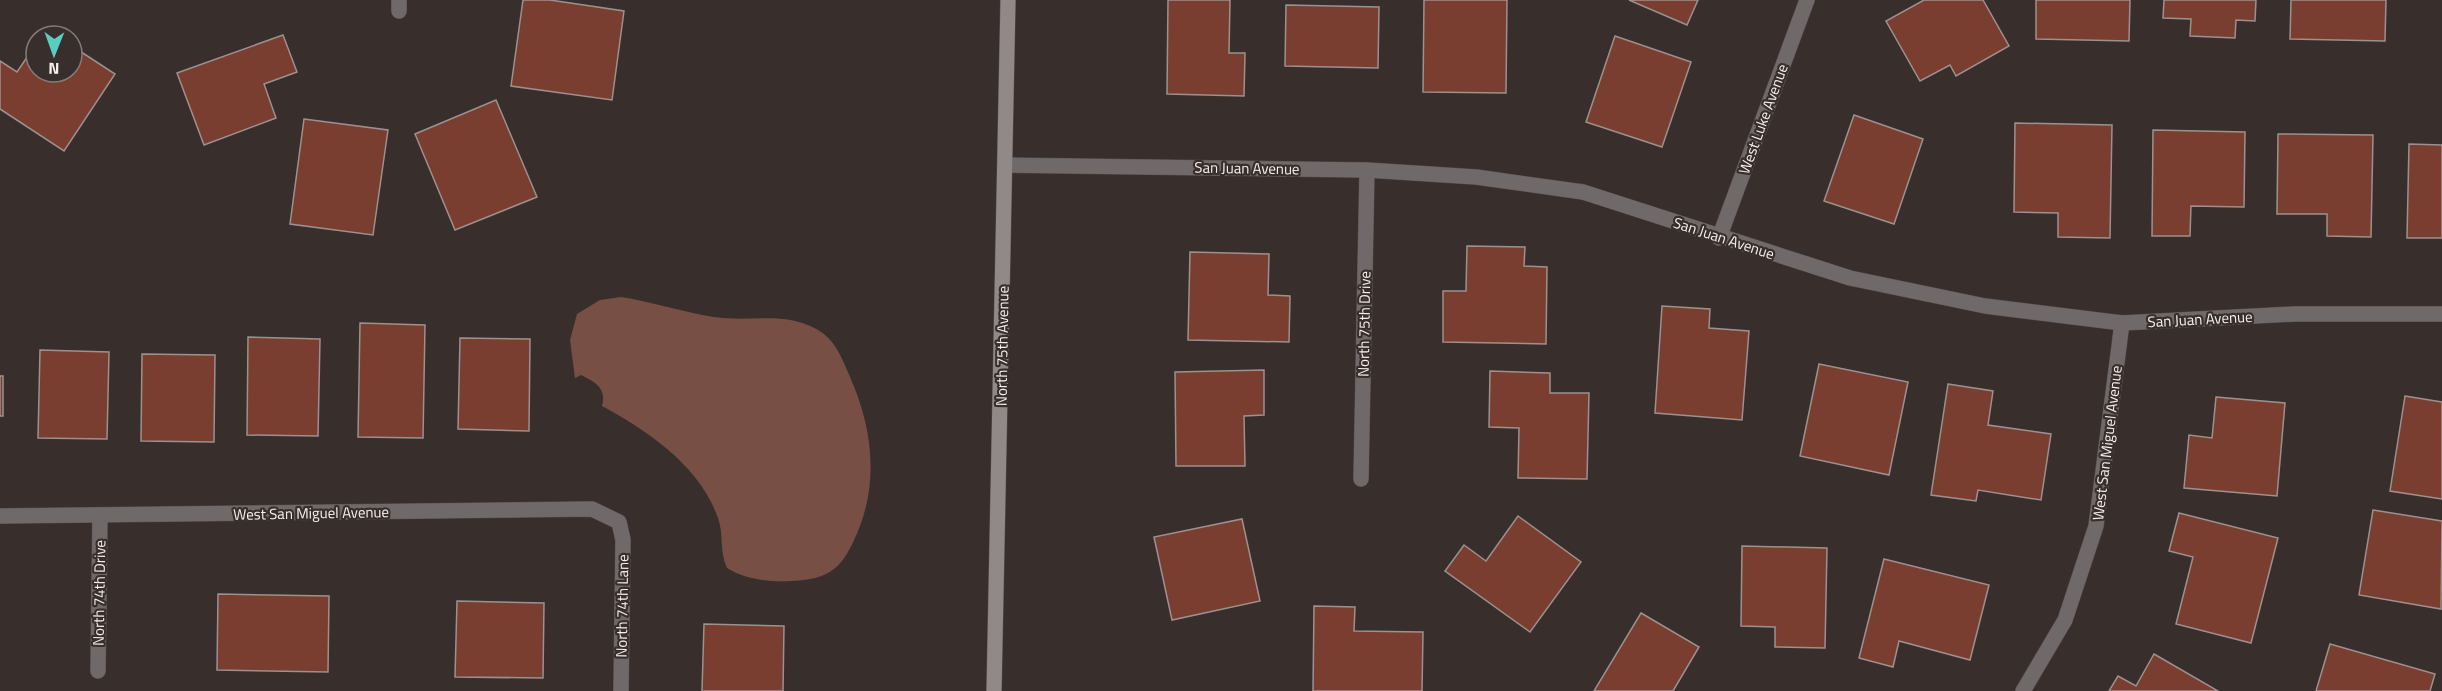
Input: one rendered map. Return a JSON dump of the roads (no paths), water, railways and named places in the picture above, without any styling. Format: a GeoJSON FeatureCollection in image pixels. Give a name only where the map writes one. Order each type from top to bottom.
{"type":"FeatureCollection","features":[{"type":"Feature","properties":{"kind":"main road","name":"North 75th Avenue"},"geometry":{"type":"LineString","coordinates":[[994,691],[1008,0]]}},
{"type":"Feature","properties":{"kind":"street","name":"West Luke Avenue"},"geometry":{"type":"LineString","coordinates":[[1719,238],[1807,0]]}},
{"type":"Feature","properties":{"kind":"street","name":"San Juan Avenue"},"geometry":{"type":"LineString","coordinates":[[1005,165],[1367,170],[1476,177],[1583,192],[1719,238],[1850,278],[1985,306],[2122,323],[2294,314],[2442,314]]}},
{"type":"Feature","properties":{"kind":"street","name":"North 75th Drive"},"geometry":{"type":"LineString","coordinates":[[1361,479],[1367,170]]}},
{"type":"Feature","properties":{"kind":"street","name":"West San Miguel Avenue"},"geometry":{"type":"LineString","coordinates":[[2023,691],[2065,620],[2096,526],[2122,323]]}},
{"type":"Feature","properties":{"kind":"street","name":"West San Miguel Avenue"},"geometry":{"type":"LineString","coordinates":[[0,516],[592,509],[619,522]]}},
{"type":"Feature","properties":{"kind":"street","name":"North 74th Drive"},"geometry":{"type":"LineString","coordinates":[[98,671],[100,515]]}},
{"type":"Feature","properties":{"kind":"street","name":"North 74th Lane"},"geometry":{"type":"LineString","coordinates":[[619,522],[623,540],[621,691]]}}]}
